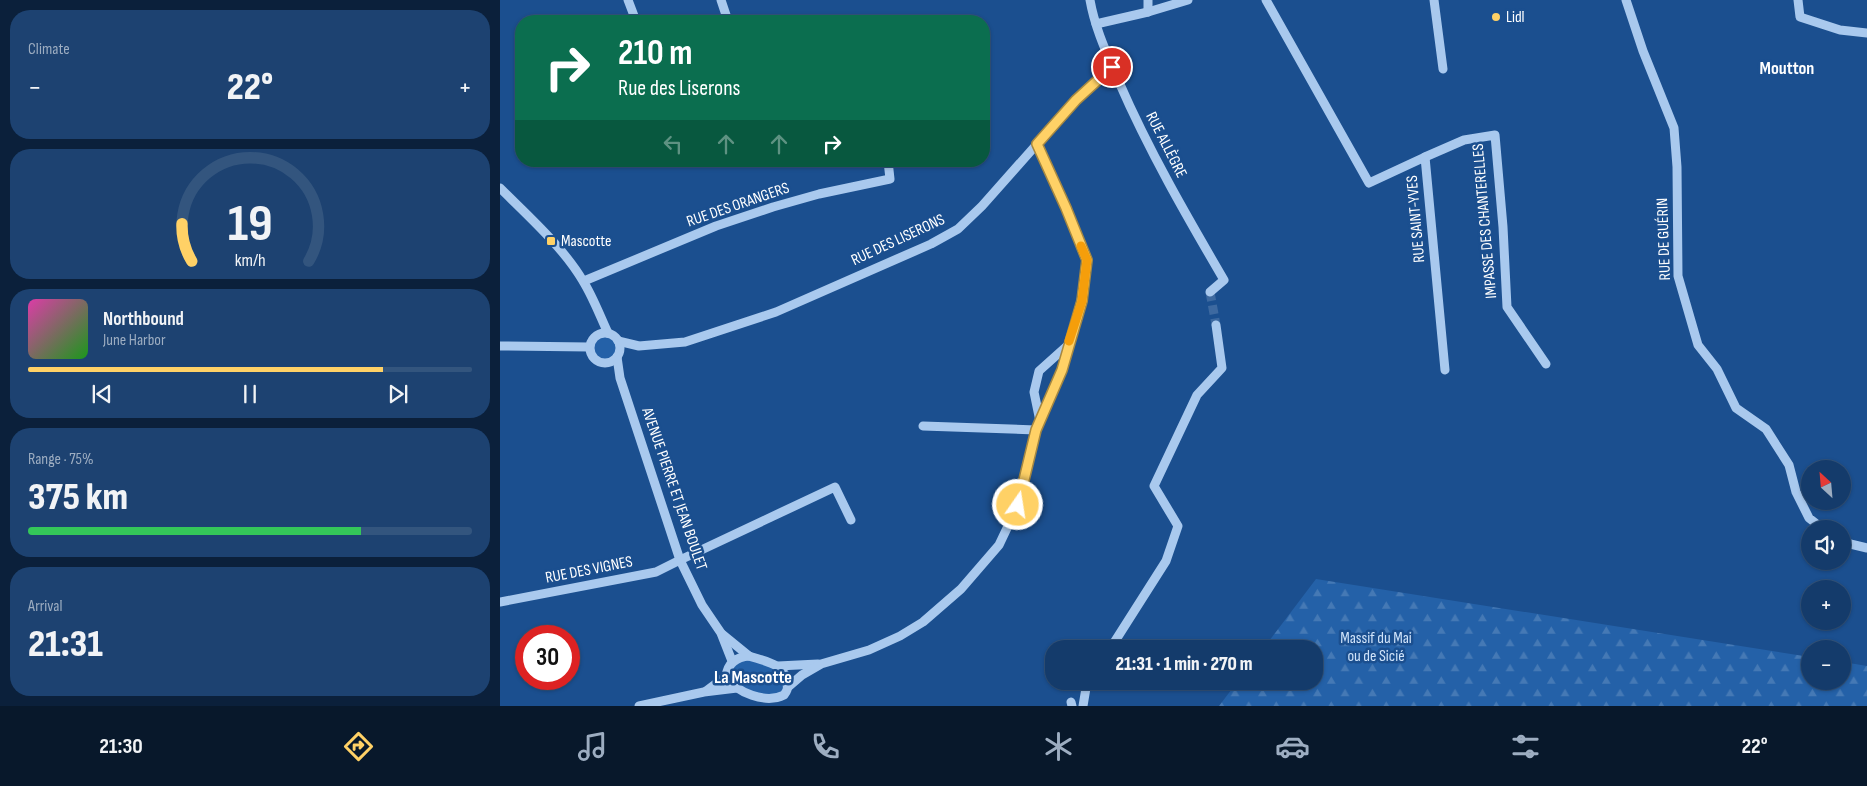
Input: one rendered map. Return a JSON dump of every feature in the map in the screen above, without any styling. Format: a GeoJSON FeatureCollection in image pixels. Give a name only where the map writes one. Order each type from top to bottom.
{"type":"FeatureCollection","features":[{"type":"Feature","properties":{"kind":"street"},"geometry":{"type":"LineString","coordinates":[[628,0],[634,15]]}},
{"type":"Feature","properties":{"kind":"street"},"geometry":{"type":"LineString","coordinates":[[721,0],[726,15]]}},
{"type":"Feature","properties":{"kind":"street","name":"RUE ALLÈGRE"},"geometry":{"type":"LineString","coordinates":[[1090,0],[1096,24],[1112,67],[1136,120],[1167,181],[1224,280],[1210,292]]}},
{"type":"Feature","properties":{"kind":"street"},"geometry":{"type":"LineString","coordinates":[[1148,0],[1148,12]]}},
{"type":"Feature","properties":{"kind":"street"},"geometry":{"type":"LineString","coordinates":[[1096,24],[1148,12],[1188,0]]}},
{"type":"Feature","properties":{"kind":"street","name":"RUE SAINT-YVES"},"geometry":{"type":"LineString","coordinates":[[1266,0],[1369,183],[1425,157],[1445,370]]}},
{"type":"Feature","properties":{"kind":"street"},"geometry":{"type":"LineString","coordinates":[[1434,0],[1442,69]]}},
{"type":"Feature","properties":{"kind":"street","name":"RUE DE GUÉRIN"},"geometry":{"type":"LineString","coordinates":[[1626,0],[1643,51],[1674,128],[1678,167],[1678,276],[1698,345],[1717,370],[1736,408],[1766,430],[1789,464],[1796,492],[1812,520]]}},
{"type":"Feature","properties":{"kind":"street"},"geometry":{"type":"LineString","coordinates":[[1798,0],[1800,17],[1840,30],[1867,33]]}},
{"type":"Feature","properties":{"kind":"street","name":"RUE DES LISERONS"},"geometry":{"type":"LineString","coordinates":[[618,341],[639,346],[685,342],[776,312],[931,244],[958,229],[982,206],[1076,100],[1112,67]]}},
{"type":"Feature","properties":{"kind":"street","name":"IMPASSE DES CHANTERELLES"},"geometry":{"type":"LineString","coordinates":[[1425,157],[1464,140],[1495,135],[1508,307],[1546,364]]}},
{"type":"Feature","properties":{"kind":"street"},"geometry":{"type":"LineString","coordinates":[[704,692],[726,676],[728,666],[732,661],[742,657],[749,656],[778,666],[821,664],[869,650],[900,636],[923,622],[961,589],[998,545],[1018,505],[1036,430],[1062,370],[1082,301],[1087,260],[1037,144]]}},
{"type":"Feature","properties":{"kind":"street","name":"RUE DES ORANGERS"},"geometry":{"type":"LineString","coordinates":[[584,281],[716,226],[773,207],[828,192],[890,179],[889,167]]}},
{"type":"Feature","properties":{"kind":"street"},"geometry":{"type":"LineString","coordinates":[[500,188],[551,241],[584,281],[608,333],[618,341],[620,346],[618,356],[604,364]]}},
{"type":"Feature","properties":{"kind":"street"},"geometry":{"type":"LineString","coordinates":[[600,317],[589,347],[592,357],[604,364],[620,378]]}},
{"type":"Feature","properties":{"kind":"street"},"geometry":{"type":"LineString","coordinates":[[1116,640],[1166,561],[1178,526],[1154,486],[1197,395],[1222,368],[1216,325]]}},
{"type":"Feature","properties":{"kind":"street"},"geometry":{"type":"LineString","coordinates":[[594,337],[599,334],[608,333]]}},
{"type":"Feature","properties":{"kind":"street"},"geometry":{"type":"LineString","coordinates":[[1040,421],[1034,392],[1039,371],[1068,345]]}},
{"type":"Feature","properties":{"kind":"street"},"geometry":{"type":"LineString","coordinates":[[500,346],[589,347]]}},
{"type":"Feature","properties":{"kind":"street","name":"RUE DES LISERONS"},"geometry":{"type":"LineString","coordinates":[[618,356],[639,346]]}},
{"type":"Feature","properties":{"kind":"street","name":"AVENUE PIERRE ET JEAN BOULET"},"geometry":{"type":"LineString","coordinates":[[618,356],[620,378],[680,560],[702,605],[721,633],[732,661]]}},
{"type":"Feature","properties":{"kind":"street"},"geometry":{"type":"LineString","coordinates":[[923,426],[1036,430]]}},
{"type":"Feature","properties":{"kind":"street","name":"RUE DES VIGNES"},"geometry":{"type":"LineString","coordinates":[[500,602],[656,572],[835,487],[851,520]]}},
{"type":"Feature","properties":{"kind":"street"},"geometry":{"type":"LineString","coordinates":[[1851,544],[1867,548]]}},
{"type":"Feature","properties":{"kind":"street","name":"AVENUE PIERRE ET JEAN BOULET"},"geometry":{"type":"LineString","coordinates":[[721,633],[749,656]]}},
{"type":"Feature","properties":{"kind":"street"},"geometry":{"type":"LineString","coordinates":[[766,699],[776,698],[802,675],[821,664]]}},
{"type":"Feature","properties":{"kind":"street"},"geometry":{"type":"LineString","coordinates":[[778,666],[787,679],[785,705]]}},
{"type":"Feature","properties":{"kind":"street"},"geometry":{"type":"LineString","coordinates":[[726,676],[731,684],[737,688],[766,699],[774,706]]}},
{"type":"Feature","properties":{"kind":"street"},"geometry":{"type":"LineString","coordinates":[[639,706],[704,692],[737,688]]}},
{"type":"Feature","properties":{"kind":"street"},"geometry":{"type":"LineString","coordinates":[[1083,706],[1086,690]]}},
{"type":"Feature","properties":{"kind":"green space"},"geometry":{"type":"Polygon","coordinates":[[[605,333],[616,337],[620,348],[616,359],[605,363],[594,359],[590,348],[594,337],[605,333]]]}},
{"type":"Feature","properties":{"kind":"green space","name":"Massif du Mai ou de Sicié"},"geometry":{"type":"Polygon","coordinates":[[[1316,579],[1801,656],[1801,690],[1851,690],[1851,663],[1867,666],[1867,706],[1219,706],[1231,690],[1323,690],[1323,640],[1270,640],[1316,579]]]}},
{"type":"Feature","properties":{"kind":"green space"},"geometry":{"type":"Polygon","coordinates":[[[742,657],[778,666],[788,687],[776,698],[737,688],[727,673],[742,657]]]}},
{"type":"Feature","properties":{"kind":"tunnel"},"geometry":{"type":"LineString","coordinates":[[1210,292],[1216,325]]}},
{"type":"Feature","properties":{"kind":"slow traffic"},"geometry":{"type":"LineString","coordinates":[[1069,341],[1082,301],[1087,260],[1081,246]]}},
{"type":"Feature","properties":{"kind":"place","name":"Lidl"},"geometry":{"type":"Point","coordinates":[1496,17]}},
{"type":"Feature","properties":{"kind":"place","name":"Mascotte"},"geometry":{"type":"Point","coordinates":[551,241]}},
{"type":"Feature","properties":{"kind":"district","name":"Moutton"},"geometry":{"type":"Point","coordinates":[1787,68]}},
{"type":"Feature","properties":{"kind":"district","name":"La Mascotte"},"geometry":{"type":"Point","coordinates":[753,677]}},
{"type":"Feature","properties":{"kind":"route"},"geometry":{"type":"LineString","coordinates":[[1018,505],[1036,430],[1062,370],[1082,301],[1087,260],[1037,144],[1076,100],[1112,67]]}}]}
